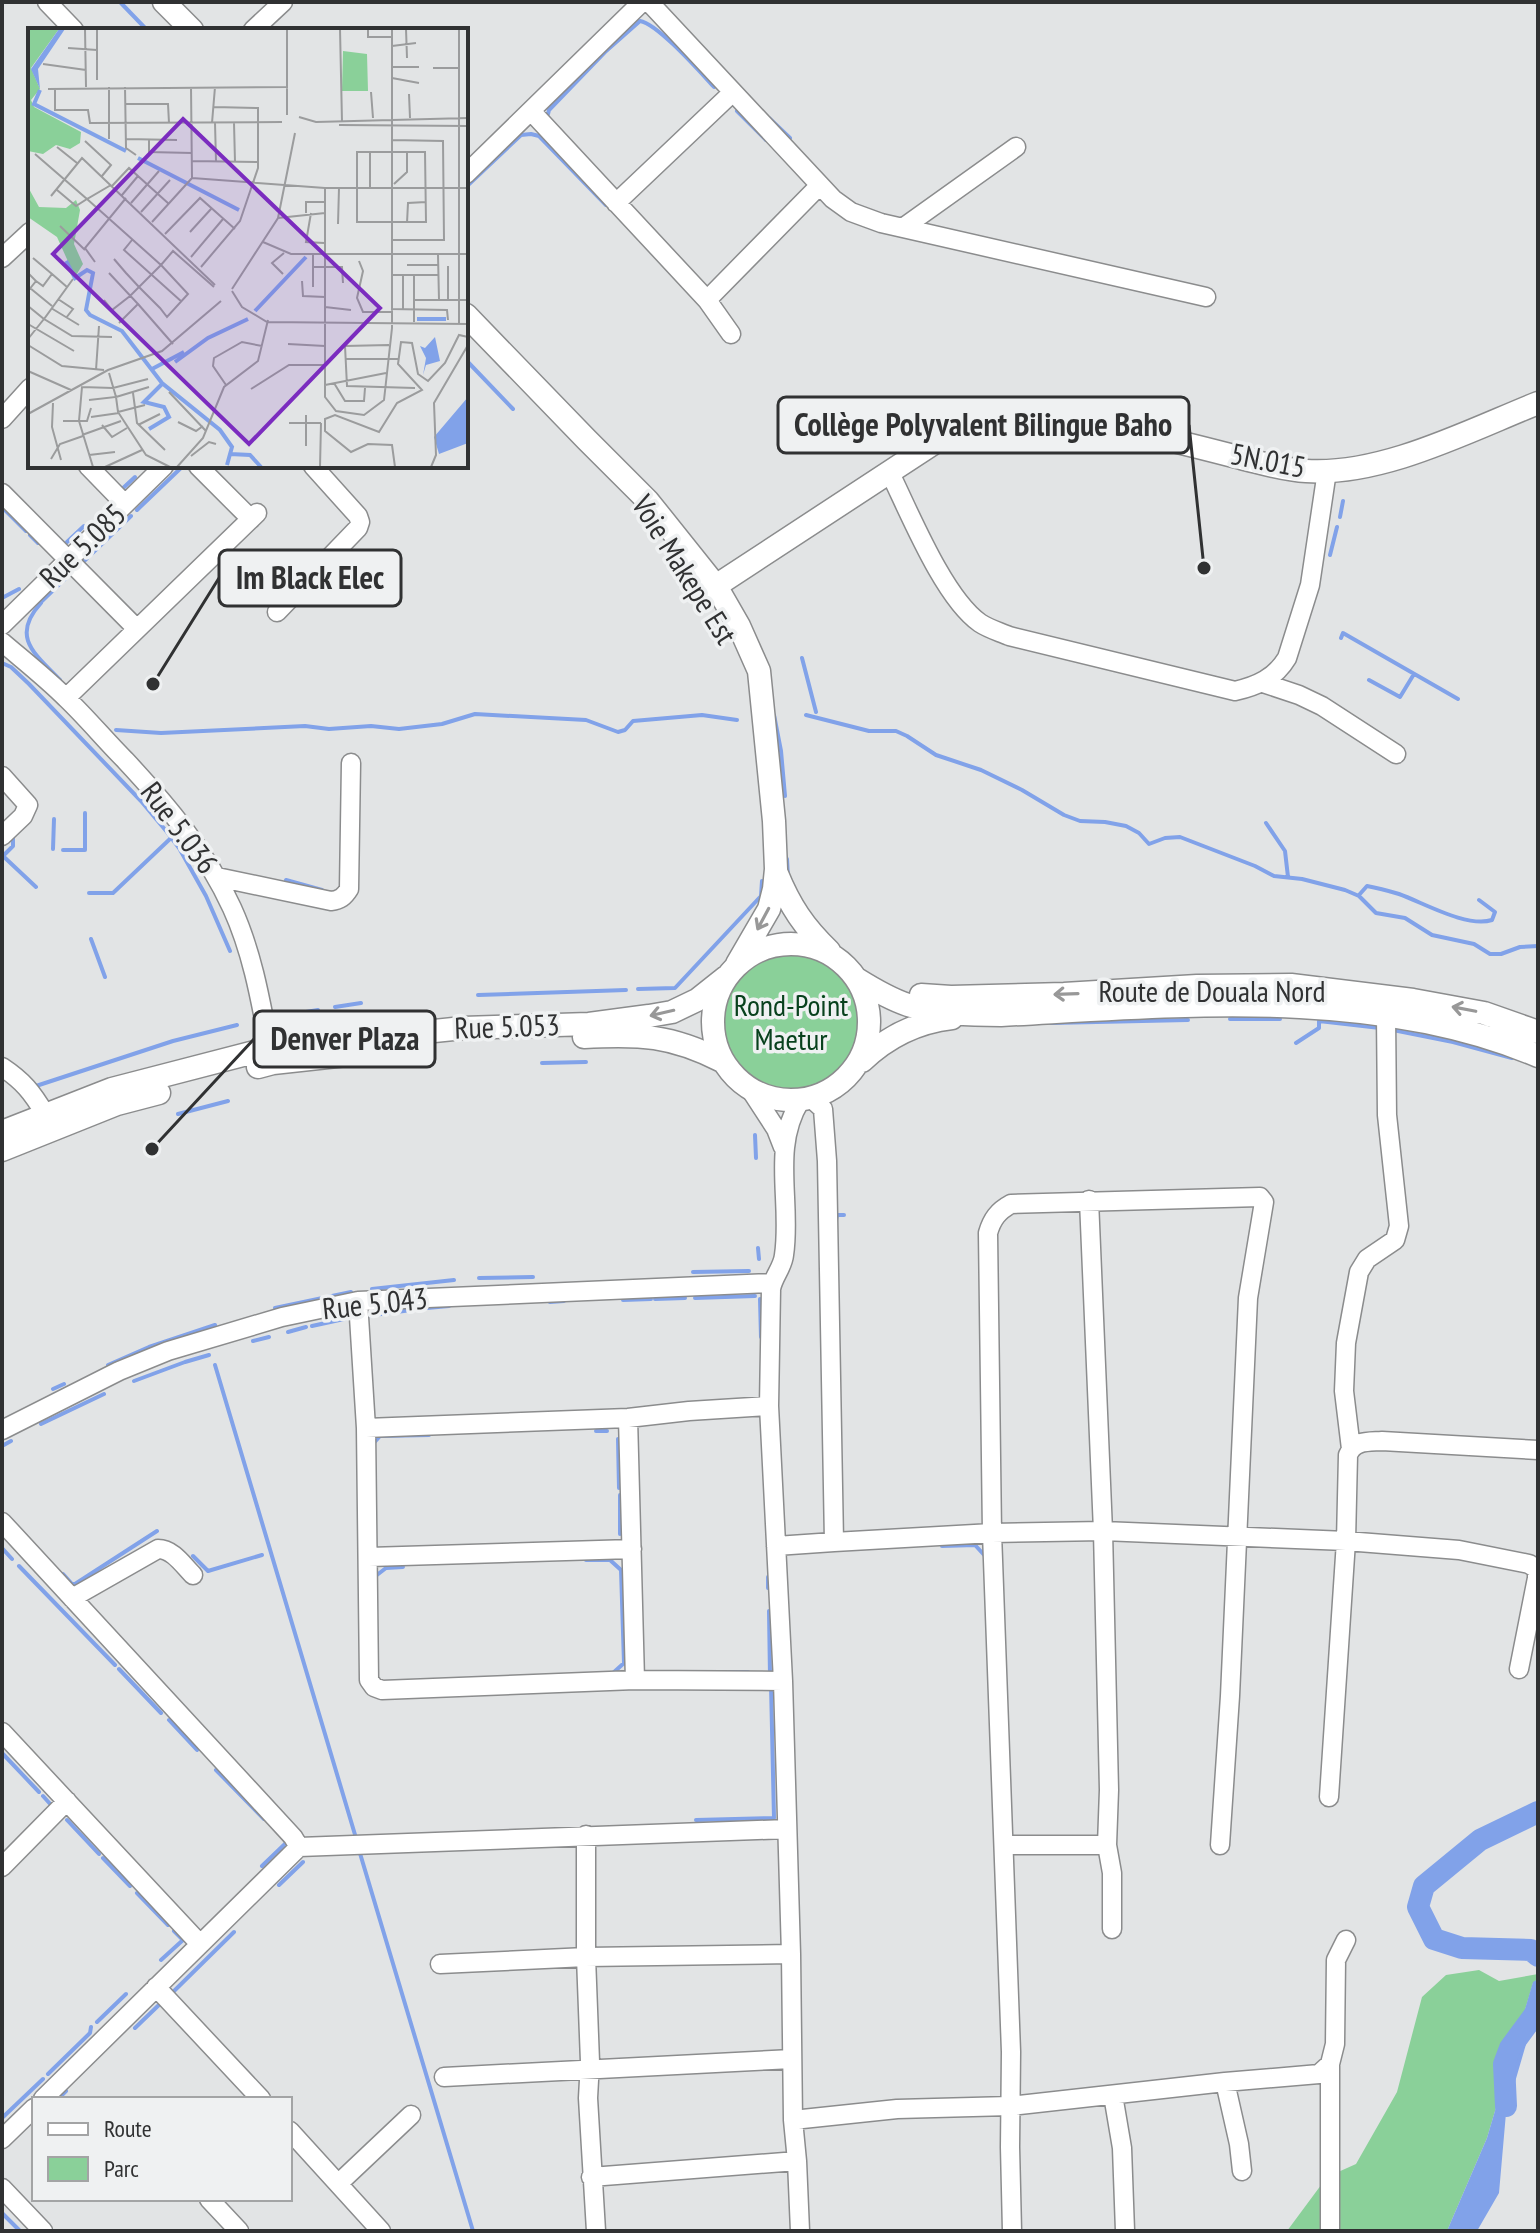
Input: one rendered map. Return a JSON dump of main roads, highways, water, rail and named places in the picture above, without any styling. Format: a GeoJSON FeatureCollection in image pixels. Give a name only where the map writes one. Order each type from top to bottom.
{"type":"FeatureCollection","features":[{"type":"Feature","properties":{"kind":"main road"},"geometry":{"type":"LineString","coordinates":[[164,2],[190,28]]}},
{"type":"Feature","properties":{"kind":"main road","name":"Voie Makepe Est"},"geometry":{"type":"LineString","coordinates":[[468,317],[631,485],[647,520],[711,590],[747,677],[760,697],[774,821],[776,869]]}},
{"type":"Feature","properties":{"kind":"main road","name":"5N.015"},"geometry":{"type":"LineString","coordinates":[[711,590],[940,439],[978,421],[997,416],[1041,412],[1078,416],[1287,469],[1327,471],[1369,465],[1409,454],[1538,403]]}},
{"type":"Feature","properties":{"kind":"main road"},"geometry":{"type":"LineString","coordinates":[[776,869],[795,913],[857,979],[905,1004],[927,1010],[977,1015]]}},
{"type":"Feature","properties":{"kind":"main road"},"geometry":{"type":"LineString","coordinates":[[776,869],[769,909],[716,996],[712,1018],[714,1040],[722,1061],[734,1077],[750,1089],[774,1099],[806,1100],[830,1091],[846,1080],[874,1050],[906,1030],[941,1019],[977,1015]]}},
{"type":"Feature","properties":{"kind":"main road"},"geometry":{"type":"LineString","coordinates":[[732,970],[759,950],[785,943],[812,946],[836,958]]}},
{"type":"Feature","properties":{"kind":"main road","name":"Rue 5.053"},"geometry":{"type":"LineString","coordinates":[[2,1132],[112,1089],[271,1056],[463,1028],[589,1024],[672,1012],[697,1000],[732,970]]}},
{"type":"Feature","properties":{"kind":"main road"},"geometry":{"type":"LineString","coordinates":[[857,979],[867,1000],[870,1023],[867,1046],[857,1067]]}},
{"type":"Feature","properties":{"kind":"main road","name":"Route de Douala Nord"},"geometry":{"type":"LineString","coordinates":[[881,993],[951,997],[1291,985],[1413,1000],[1484,1013],[1538,1032]]}},
{"type":"Feature","properties":{"kind":"main road","name":"Route de Douala Nord"},"geometry":{"type":"LineString","coordinates":[[977,1015],[1181,1006],[1314,1008],[1386,1016],[1478,1035],[1538,1056]]}},
{"type":"Feature","properties":{"kind":"main road","name":"Rue 5.053"},"geometry":{"type":"LineString","coordinates":[[2,1150],[117,1104],[271,1056],[464,1043],[650,1036],[677,1041],[722,1061]]}},
{"type":"Feature","properties":{"kind":"water"},"geometry":{"type":"Polygon","coordinates":[[[1538,1979],[1538,2003],[1506,2113],[1499,2193],[1477,2231],[1447,2231],[1487,2138],[1533,1982],[1538,1979]]]}},
{"type":"Feature","properties":{"kind":"waterway"},"geometry":{"type":"LineString","coordinates":[[120,2],[145,28]]}},
{"type":"Feature","properties":{"kind":"waterway"},"geometry":{"type":"LineString","coordinates":[[548,114],[605,52],[640,21],[668,39],[714,87]]}},
{"type":"Feature","properties":{"kind":"waterway"},"geometry":{"type":"LineString","coordinates":[[737,111],[766,140]]}},
{"type":"Feature","properties":{"kind":"waterway"},"geometry":{"type":"LineString","coordinates":[[769,118],[790,138]]}},
{"type":"Feature","properties":{"kind":"waterway"},"geometry":{"type":"LineString","coordinates":[[468,185],[521,135],[531,134],[539,136],[606,205]]}},
{"type":"Feature","properties":{"kind":"waterway"},"geometry":{"type":"LineString","coordinates":[[468,362],[513,409]]}},
{"type":"Feature","properties":{"kind":"waterway"},"geometry":{"type":"LineString","coordinates":[[137,510],[181,468]]}},
{"type":"Feature","properties":{"kind":"waterway"},"geometry":{"type":"LineString","coordinates":[[121,490],[135,477]]}},
{"type":"Feature","properties":{"kind":"waterway"},"geometry":{"type":"LineString","coordinates":[[1340,517],[1343,501]]}},
{"type":"Feature","properties":{"kind":"waterway"},"geometry":{"type":"LineString","coordinates":[[2,507],[26,531]]}},
{"type":"Feature","properties":{"kind":"waterway"},"geometry":{"type":"LineString","coordinates":[[81,564],[131,516]]}},
{"type":"Feature","properties":{"kind":"waterway"},"geometry":{"type":"LineString","coordinates":[[67,542],[84,526]]}},
{"type":"Feature","properties":{"kind":"waterway"},"geometry":{"type":"LineString","coordinates":[[1330,555],[1337,527]]}},
{"type":"Feature","properties":{"kind":"waterway"},"geometry":{"type":"LineString","coordinates":[[30,535],[38,543]]}},
{"type":"Feature","properties":{"kind":"waterway"},"geometry":{"type":"LineString","coordinates":[[42,601],[72,572]]}},
{"type":"Feature","properties":{"kind":"waterway"},"geometry":{"type":"LineString","coordinates":[[2,598],[19,589]]}},
{"type":"Feature","properties":{"kind":"waterway"},"geometry":{"type":"LineString","coordinates":[[41,603],[27,626],[27,635],[35,653],[60,680]]}},
{"type":"Feature","properties":{"kind":"waterway"},"geometry":{"type":"LineString","coordinates":[[1341,638],[1343,633],[1458,699]]}},
{"type":"Feature","properties":{"kind":"waterway"},"geometry":{"type":"LineString","coordinates":[[802,658],[816,712]]}},
{"type":"Feature","properties":{"kind":"waterway"},"geometry":{"type":"LineString","coordinates":[[2,663],[29,684],[167,832],[206,896],[230,951]]}},
{"type":"Feature","properties":{"kind":"waterway"},"geometry":{"type":"LineString","coordinates":[[1369,680],[1400,697],[1414,674]]}},
{"type":"Feature","properties":{"kind":"waterway"},"geometry":{"type":"LineString","coordinates":[[116,730],[161,733],[305,726],[399,729],[442,724],[475,714],[586,720],[618,732],[625,730],[633,721],[702,715],[737,720]]}},
{"type":"Feature","properties":{"kind":"waterway"},"geometry":{"type":"LineString","coordinates":[[774,715],[785,796]]}},
{"type":"Feature","properties":{"kind":"waterway"},"geometry":{"type":"LineString","coordinates":[[806,715],[869,731],[896,731],[936,755],[981,770],[1064,815],[1080,821],[1126,826],[1139,833],[1149,844],[1180,837],[1274,876],[1302,879],[1345,890],[1359,896],[1376,913],[1405,918],[1432,935],[1474,944],[1490,954],[1538,946]]}},
{"type":"Feature","properties":{"kind":"waterway"},"geometry":{"type":"LineString","coordinates":[[63,850],[85,850],[85,813]]}},
{"type":"Feature","properties":{"kind":"waterway"},"geometry":{"type":"LineString","coordinates":[[53,849],[54,819]]}},
{"type":"Feature","properties":{"kind":"waterway"},"geometry":{"type":"LineString","coordinates":[[1266,823],[1285,851],[1288,877]]}},
{"type":"Feature","properties":{"kind":"waterway"},"geometry":{"type":"LineString","coordinates":[[13,835],[13,846],[3,856],[36,887]]}},
{"type":"Feature","properties":{"kind":"waterway"},"geometry":{"type":"LineString","coordinates":[[89,893],[113,893],[171,838]]}},
{"type":"Feature","properties":{"kind":"waterway"},"geometry":{"type":"LineString","coordinates":[[787,859],[788,877]]}},
{"type":"Feature","properties":{"kind":"waterway"},"geometry":{"type":"LineString","coordinates":[[286,880],[322,890]]}},
{"type":"Feature","properties":{"kind":"waterway"},"geometry":{"type":"LineString","coordinates":[[638,989],[675,988],[761,896],[762,881]]}},
{"type":"Feature","properties":{"kind":"waterway"},"geometry":{"type":"LineString","coordinates":[[1359,895],[1367,886],[1399,894],[1458,918],[1482,922],[1492,920],[1495,912],[1479,900]]}},
{"type":"Feature","properties":{"kind":"waterway"},"geometry":{"type":"LineString","coordinates":[[91,939],[105,977]]}},
{"type":"Feature","properties":{"kind":"waterway"},"geometry":{"type":"LineString","coordinates":[[478,995],[626,990]]}},
{"type":"Feature","properties":{"kind":"waterway"},"geometry":{"type":"LineString","coordinates":[[335,1007],[361,1003]]}},
{"type":"Feature","properties":{"kind":"waterway"},"geometry":{"type":"LineString","coordinates":[[276,1017],[318,1010]]}},
{"type":"Feature","properties":{"kind":"waterway"},"geometry":{"type":"LineString","coordinates":[[1230,1019],[1280,1019]]}},
{"type":"Feature","properties":{"kind":"waterway"},"geometry":{"type":"LineString","coordinates":[[1051,1023],[1188,1020]]}},
{"type":"Feature","properties":{"kind":"waterway"},"geometry":{"type":"LineString","coordinates":[[1296,1043],[1319,1028],[1319,1021],[1380,1028]]}},
{"type":"Feature","properties":{"kind":"waterway"},"geometry":{"type":"LineString","coordinates":[[36,1086],[173,1041],[237,1025]]}},
{"type":"Feature","properties":{"kind":"waterway"},"geometry":{"type":"LineString","coordinates":[[1393,1030],[1512,1058]]}},
{"type":"Feature","properties":{"kind":"waterway"},"geometry":{"type":"LineString","coordinates":[[542,1063],[586,1062]]}},
{"type":"Feature","properties":{"kind":"waterway"},"geometry":{"type":"LineString","coordinates":[[178,1114],[228,1101]]}},
{"type":"Feature","properties":{"kind":"waterway"},"geometry":{"type":"LineString","coordinates":[[755,1135],[756,1158]]}},
{"type":"Feature","properties":{"kind":"waterway"},"geometry":{"type":"LineString","coordinates":[[836,1220],[837,1215],[844,1215]]}},
{"type":"Feature","properties":{"kind":"waterway"},"geometry":{"type":"LineString","coordinates":[[758,1248],[759,1259]]}},
{"type":"Feature","properties":{"kind":"waterway"},"geometry":{"type":"LineString","coordinates":[[693,1272],[749,1271]]}},
{"type":"Feature","properties":{"kind":"waterway"},"geometry":{"type":"LineString","coordinates":[[479,1278],[533,1277]]}},
{"type":"Feature","properties":{"kind":"waterway"},"geometry":{"type":"LineString","coordinates":[[372,1289],[454,1280]]}},
{"type":"Feature","properties":{"kind":"waterway"},"geometry":{"type":"LineString","coordinates":[[275,1308],[351,1292]]}},
{"type":"Feature","properties":{"kind":"waterway"},"geometry":{"type":"LineString","coordinates":[[695,1298],[755,1296]]}},
{"type":"Feature","properties":{"kind":"waterway"},"geometry":{"type":"LineString","coordinates":[[655,1299],[685,1298]]}},
{"type":"Feature","properties":{"kind":"waterway"},"geometry":{"type":"LineString","coordinates":[[623,1300],[651,1299]]}},
{"type":"Feature","properties":{"kind":"waterway"},"geometry":{"type":"LineString","coordinates":[[760,1299],[761,1337]]}},
{"type":"Feature","properties":{"kind":"waterway"},"geometry":{"type":"LineString","coordinates":[[550,1302],[564,1301]]}},
{"type":"Feature","properties":{"kind":"waterway"},"geometry":{"type":"LineString","coordinates":[[427,1308],[449,1306]]}},
{"type":"Feature","properties":{"kind":"waterway"},"geometry":{"type":"LineString","coordinates":[[366,1316],[419,1309]]}},
{"type":"Feature","properties":{"kind":"waterway"},"geometry":{"type":"LineString","coordinates":[[312,1326],[344,1319]]}},
{"type":"Feature","properties":{"kind":"waterway"},"geometry":{"type":"LineString","coordinates":[[108,1365],[149,1347],[215,1325]]}},
{"type":"Feature","properties":{"kind":"waterway"},"geometry":{"type":"LineString","coordinates":[[288,1332],[306,1327]]}},
{"type":"Feature","properties":{"kind":"waterway"},"geometry":{"type":"LineString","coordinates":[[253,1341],[269,1337]]}},
{"type":"Feature","properties":{"kind":"waterway"},"geometry":{"type":"LineString","coordinates":[[134,1381],[209,1355]]}},
{"type":"Feature","properties":{"kind":"waterway"},"geometry":{"type":"LineString","coordinates":[[215,1365],[356,1838]]}},
{"type":"Feature","properties":{"kind":"waterway"},"geometry":{"type":"LineString","coordinates":[[53,1389],[64,1384]]}},
{"type":"Feature","properties":{"kind":"waterway"},"geometry":{"type":"LineString","coordinates":[[41,1424],[104,1394]]}},
{"type":"Feature","properties":{"kind":"waterway"},"geometry":{"type":"LineString","coordinates":[[596,1431],[607,1431]]}},
{"type":"Feature","properties":{"kind":"waterway"},"geometry":{"type":"LineString","coordinates":[[372,1445],[380,1436],[429,1435]]}},
{"type":"Feature","properties":{"kind":"waterway"},"geometry":{"type":"LineString","coordinates":[[618,1439],[619,1488]]}},
{"type":"Feature","properties":{"kind":"waterway"},"geometry":{"type":"LineString","coordinates":[[2,1446],[11,1441]]}},
{"type":"Feature","properties":{"kind":"waterway"},"geometry":{"type":"LineString","coordinates":[[620,1495],[620,1534]]}},
{"type":"Feature","properties":{"kind":"waterway"},"geometry":{"type":"LineString","coordinates":[[63,1574],[75,1584],[157,1531]]}},
{"type":"Feature","properties":{"kind":"waterway"},"geometry":{"type":"LineString","coordinates":[[942,1546],[975,1545],[986,1557]]}},
{"type":"Feature","properties":{"kind":"waterway"},"geometry":{"type":"LineString","coordinates":[[2,1548],[12,1559]]}},
{"type":"Feature","properties":{"kind":"waterway"},"geometry":{"type":"LineString","coordinates":[[193,1556],[208,1571],[262,1555]]}},
{"type":"Feature","properties":{"kind":"waterway"},"geometry":{"type":"LineString","coordinates":[[586,1560],[610,1560],[621,1570],[624,1663],[613,1673]]}},
{"type":"Feature","properties":{"kind":"waterway"},"geometry":{"type":"LineString","coordinates":[[19,1566],[115,1665]]}},
{"type":"Feature","properties":{"kind":"waterway"},"geometry":{"type":"LineString","coordinates":[[373,1578],[386,1568],[403,1567]]}},
{"type":"Feature","properties":{"kind":"waterway"},"geometry":{"type":"LineString","coordinates":[[768,1577],[768,1588]]}},
{"type":"Feature","properties":{"kind":"waterway"},"geometry":{"type":"LineString","coordinates":[[769,1611],[770,1676]]}},
{"type":"Feature","properties":{"kind":"waterway"},"geometry":{"type":"LineString","coordinates":[[119,1669],[161,1713]]}},
{"type":"Feature","properties":{"kind":"waterway"},"geometry":{"type":"LineString","coordinates":[[729,1672],[748,1672]]}},
{"type":"Feature","properties":{"kind":"waterway"},"geometry":{"type":"LineString","coordinates":[[696,1820],[774,1818],[771,1685]]}},
{"type":"Feature","properties":{"kind":"waterway"},"geometry":{"type":"LineString","coordinates":[[169,1720],[197,1750]]}},
{"type":"Feature","properties":{"kind":"waterway"},"geometry":{"type":"LineString","coordinates":[[3,1754],[39,1792]]}},
{"type":"Feature","properties":{"kind":"waterway"},"geometry":{"type":"LineString","coordinates":[[216,1770],[264,1819]]}},
{"type":"Feature","properties":{"kind":"waterway"},"geometry":{"type":"LineString","coordinates":[[43,1796],[52,1806]]}},
{"type":"Feature","properties":{"kind":"waterway"},"geometry":{"type":"LineString","coordinates":[[1538,1812],[1480,1840],[1424,1886],[1418,1907],[1434,1939],[1462,1948],[1531,1950],[1538,1956]]}},
{"type":"Feature","properties":{"kind":"waterway"},"geometry":{"type":"LineString","coordinates":[[67,1820],[99,1854]]}},
{"type":"Feature","properties":{"kind":"waterway"},"geometry":{"type":"LineString","coordinates":[[262,1866],[285,1841]]}},
{"type":"Feature","properties":{"kind":"waterway"},"geometry":{"type":"LineString","coordinates":[[359,1850],[473,2231]]}},
{"type":"Feature","properties":{"kind":"waterway"},"geometry":{"type":"LineString","coordinates":[[103,1858],[130,1886]]}},
{"type":"Feature","properties":{"kind":"waterway"},"geometry":{"type":"LineString","coordinates":[[279,1885],[303,1862]]}},
{"type":"Feature","properties":{"kind":"waterway"},"geometry":{"type":"LineString","coordinates":[[137,1893],[168,1925]]}},
{"type":"Feature","properties":{"kind":"waterway"},"geometry":{"type":"LineString","coordinates":[[161,1960],[183,1940],[174,1931]]}},
{"type":"Feature","properties":{"kind":"waterway"},"geometry":{"type":"LineString","coordinates":[[172,1993],[234,1932]]}},
{"type":"Feature","properties":{"kind":"waterway"},"geometry":{"type":"LineString","coordinates":[[97,2022],[126,1994]]}},
{"type":"Feature","properties":{"kind":"waterway"},"geometry":{"type":"LineString","coordinates":[[135,2028],[162,2002]]}},
{"type":"Feature","properties":{"kind":"waterway"},"geometry":{"type":"LineString","coordinates":[[1506,2106],[1504,2064],[1510,2048],[1538,2010]]}},
{"type":"Feature","properties":{"kind":"waterway"},"geometry":{"type":"LineString","coordinates":[[48,2074],[90,2033],[91,2027]]}},
{"type":"Feature","properties":{"kind":"waterway"},"geometry":{"type":"LineString","coordinates":[[2,2118],[43,2079]]}},
{"type":"Feature","properties":{"kind":"waterway"},"geometry":{"type":"LineString","coordinates":[[60,2097],[66,2091]]}},
{"type":"Feature","properties":{"kind":"waterway"},"geometry":{"type":"LineString","coordinates":[[2,2213],[20,2231]]}},
{"type":"Feature","properties":{"kind":"place","name":"Collège Polyvalent Bilingue Baho"},"geometry":{"type":"Point","coordinates":[1204,568]}},
{"type":"Feature","properties":{"kind":"place","name":"Im Black Elec"},"geometry":{"type":"Point","coordinates":[153,684]}},
{"type":"Feature","properties":{"kind":"place","name":"Denver Plaza"},"geometry":{"type":"Point","coordinates":[152,1149]}},
{"type":"Feature","properties":{"kind":"park label","name":"Rond-Point Maetur"},"geometry":{"type":"Point","coordinates":[791,1023]}}]}
